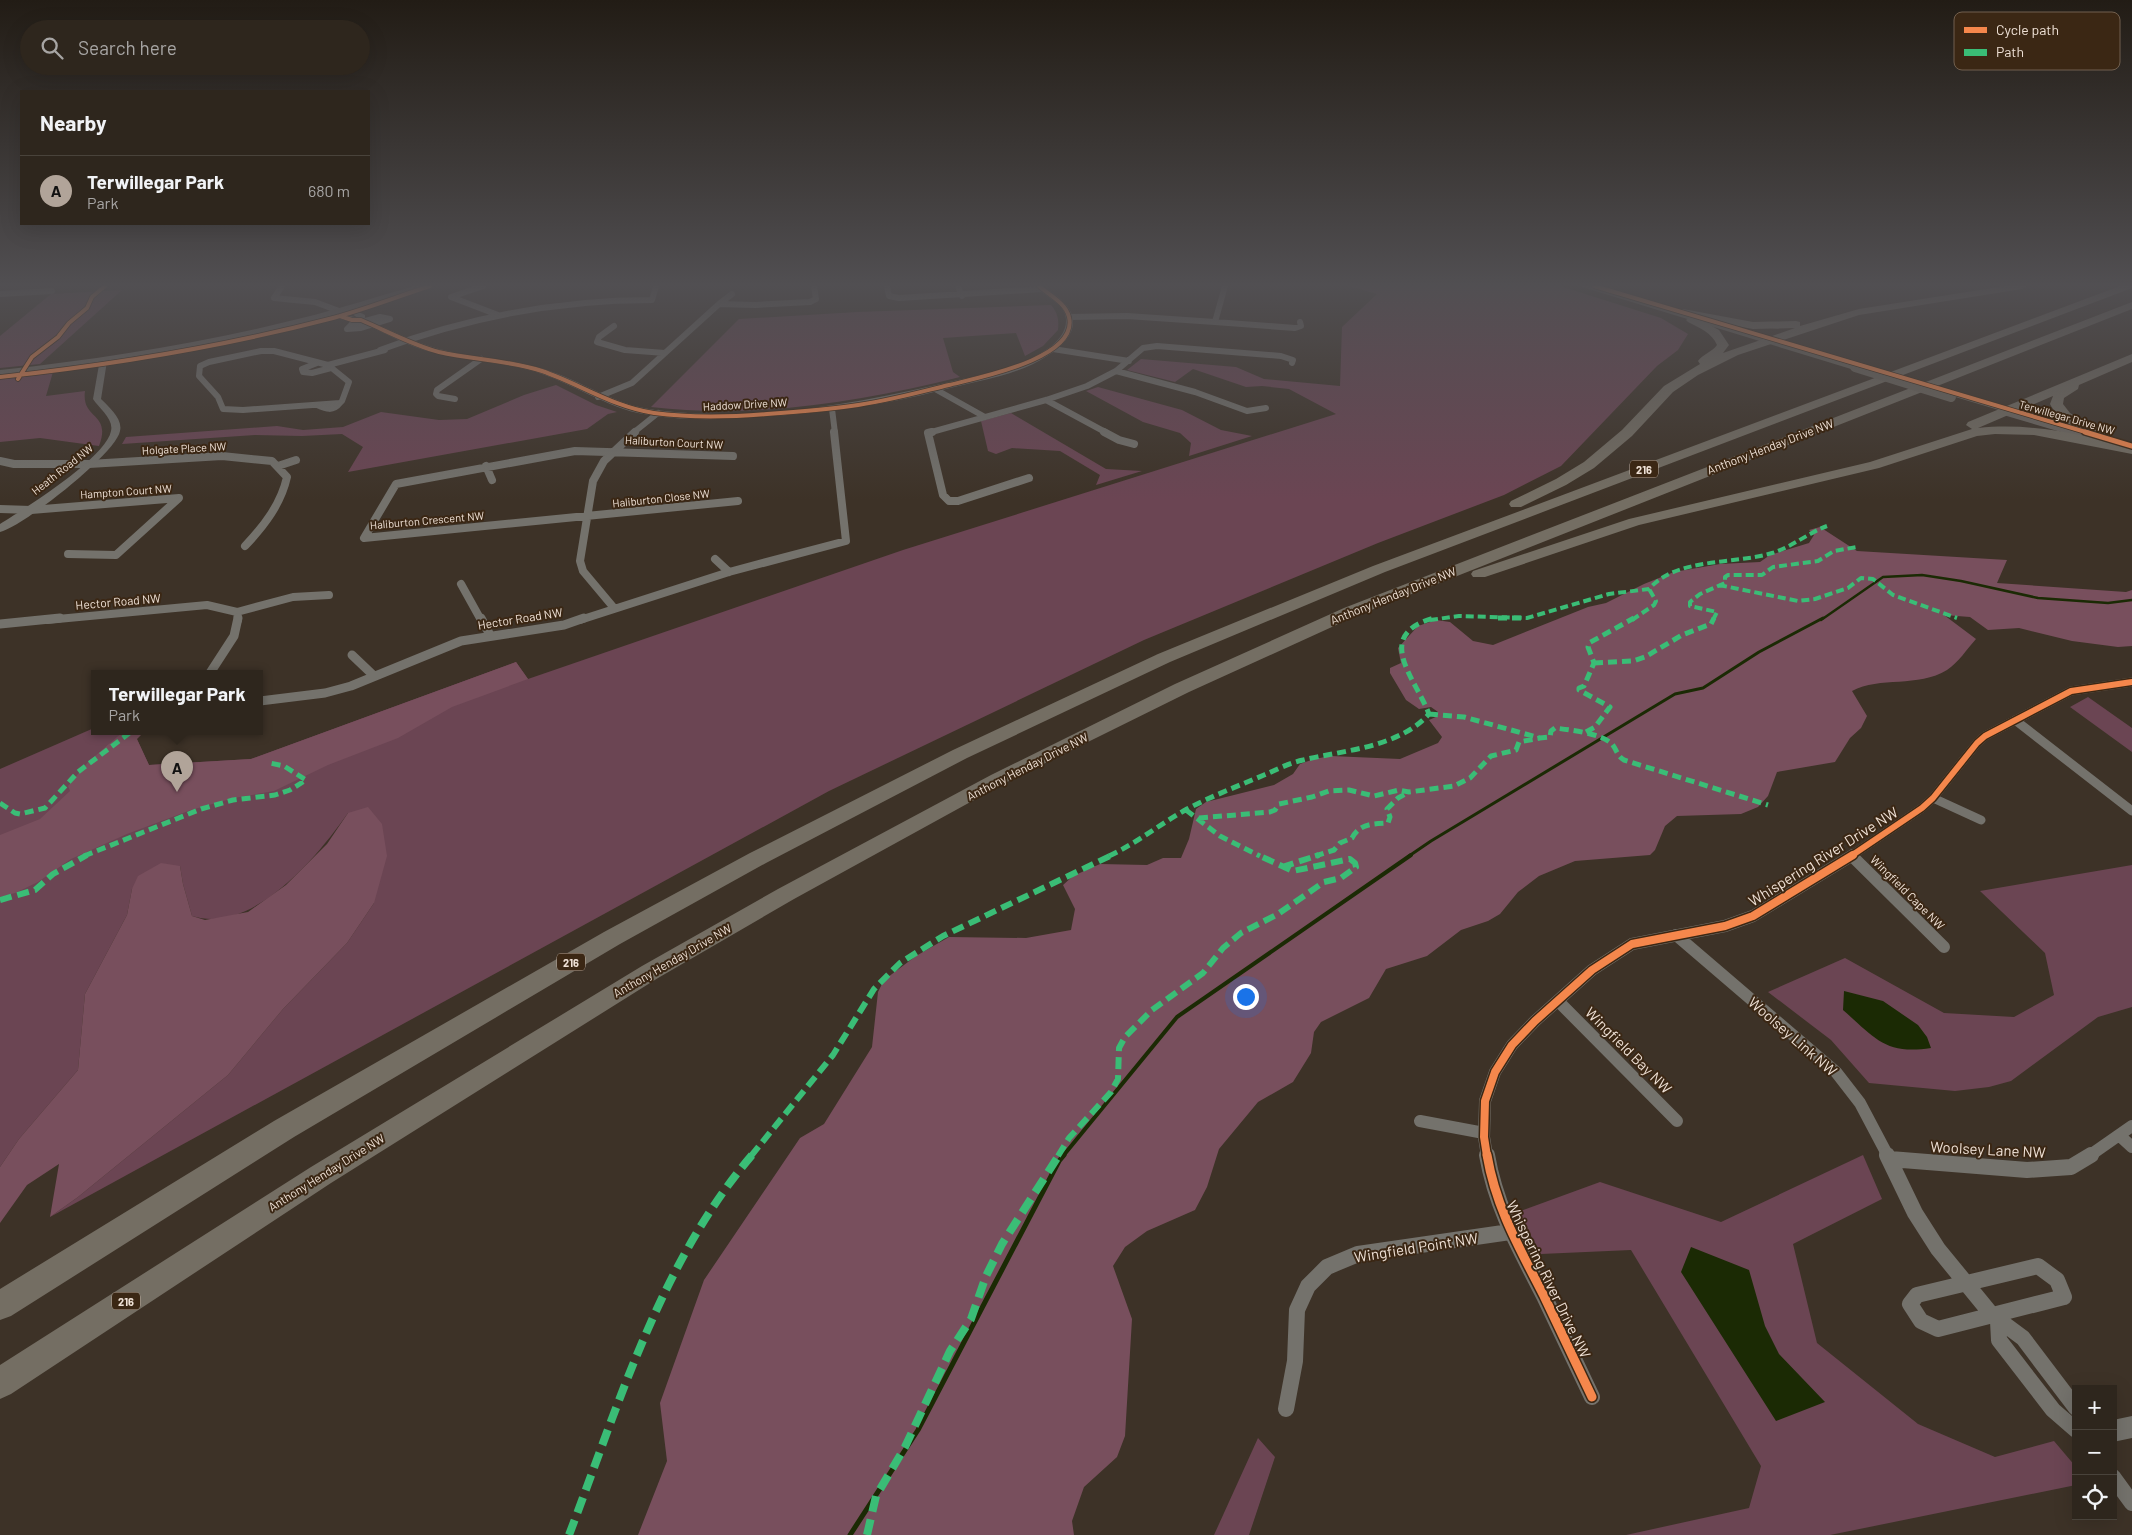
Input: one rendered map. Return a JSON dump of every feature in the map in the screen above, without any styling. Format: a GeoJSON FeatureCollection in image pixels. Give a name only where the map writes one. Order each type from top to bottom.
{"type":"FeatureCollection","features":[{"type":"Feature","properties":{"kind":"highway"},"geometry":{"type":"LineString","coordinates":[[1703,366],[1704,361],[1709,358]]}},
{"type":"Feature","properties":{"kind":"highway"},"geometry":{"type":"LineString","coordinates":[[1164,658],[1226,621],[1328,578],[1530,498],[1563,481],[1605,454],[1672,386],[1703,366],[1725,358]]}},
{"type":"Feature","properties":{"kind":"highway","name":"Anthony Henday Drive NW"},"geometry":{"type":"LineString","coordinates":[[0,1306],[293,1124],[612,938],[758,858],[960,754],[1164,658],[1379,569],[1938,358]]}},
{"type":"Feature","properties":{"kind":"highway","name":"Anthony Henday Drive NW"},"geometry":{"type":"LineString","coordinates":[[0,1383],[321,1175],[650,972],[786,894],[998,779],[1182,688],[1350,612],[1468,564],[1997,358]]}},
{"type":"Feature","properties":{"kind":"highway"},"geometry":{"type":"LineString","coordinates":[[1906,454],[2132,358]]}},
{"type":"Feature","properties":{"kind":"highway"},"geometry":{"type":"LineString","coordinates":[[2081,380],[2059,396],[2057,402],[2058,409],[2071,420],[2119,442]]}},
{"type":"Feature","properties":{"kind":"highway"},"geometry":{"type":"LineString","coordinates":[[1281,643],[1616,527],[1874,465],[1975,432],[2008,428],[2064,435],[2132,450]]}},
{"type":"Feature","properties":{"kind":"main road"},"geometry":{"type":"LineString","coordinates":[[0,373],[122,358]]}},
{"type":"Feature","properties":{"kind":"main road","name":"Terwillegar Drive NW"},"geometry":{"type":"LineString","coordinates":[[1830,358],[2132,450]]}},
{"type":"Feature","properties":{"kind":"main road","name":"Terwillegar Drive NW"},"geometry":{"type":"LineString","coordinates":[[2006,411],[2132,446]]}},
{"type":"Feature","properties":{"kind":"street"},"geometry":{"type":"LineString","coordinates":[[231,358],[203,364],[200,366],[198,373],[218,397],[223,409],[242,410],[317,405],[326,410],[333,410],[341,403],[349,382],[329,367],[298,358]]}},
{"type":"Feature","properties":{"kind":"street"},"geometry":{"type":"LineString","coordinates":[[318,363],[302,369],[303,372],[312,373],[357,358]]}},
{"type":"Feature","properties":{"kind":"street","name":"Haddow Drive NW"},"geometry":{"type":"LineString","coordinates":[[472,358],[544,372],[621,406],[658,413],[723,416],[832,408],[884,401],[1015,368],[1037,358]]}},
{"type":"Feature","properties":{"kind":"street"},"geometry":{"type":"LineString","coordinates":[[598,397],[632,383],[660,358]]}},
{"type":"Feature","properties":{"kind":"street"},"geometry":{"type":"LineString","coordinates":[[1111,358],[1129,361]]}},
{"type":"Feature","properties":{"kind":"street"},"geometry":{"type":"LineString","coordinates":[[1029,478],[958,501],[946,499],[928,433],[1046,400],[1087,386],[1116,371],[1133,358]]}},
{"type":"Feature","properties":{"kind":"street"},"geometry":{"type":"LineString","coordinates":[[1286,358],[1293,360],[1292,363]]}},
{"type":"Feature","properties":{"kind":"street"},"geometry":{"type":"LineString","coordinates":[[455,399],[438,396],[436,394],[437,390],[463,371],[485,360]]}},
{"type":"Feature","properties":{"kind":"street","name":"Heath Road NW"},"geometry":{"type":"LineString","coordinates":[[0,529],[31,510],[90,464],[112,443],[116,432],[113,419],[97,399],[103,361]]}},
{"type":"Feature","properties":{"kind":"street"},"geometry":{"type":"LineString","coordinates":[[1116,371],[1195,392],[1240,409],[1266,408]]}},
{"type":"Feature","properties":{"kind":"street"},"geometry":{"type":"LineString","coordinates":[[939,388],[950,399],[962,402],[985,417]]}},
{"type":"Feature","properties":{"kind":"street"},"geometry":{"type":"LineString","coordinates":[[1046,400],[1119,440],[1134,444]]}},
{"type":"Feature","properties":{"kind":"street","name":"Hector Road NW"},"geometry":{"type":"LineString","coordinates":[[263,701],[325,693],[351,686],[373,675],[461,641],[558,626],[729,572],[846,540],[832,408]]}},
{"type":"Feature","properties":{"kind":"street"},"geometry":{"type":"LineString","coordinates":[[614,608],[583,571],[580,561],[593,481],[597,470],[613,451],[658,413]]}},
{"type":"Feature","properties":{"kind":"street","name":"Haliburton Crescent NW"},"geometry":{"type":"LineString","coordinates":[[586,516],[364,538],[396,484],[558,453],[589,450],[613,451]]}},
{"type":"Feature","properties":{"kind":"street","name":"Haliburton Court NW"},"geometry":{"type":"LineString","coordinates":[[613,451],[733,456]]}},
{"type":"Feature","properties":{"kind":"street","name":"Holgate Place NW"},"geometry":{"type":"LineString","coordinates":[[0,461],[14,464],[90,464],[222,456],[272,461],[278,466]]}},
{"type":"Feature","properties":{"kind":"street"},"geometry":{"type":"LineString","coordinates":[[245,546],[256,535],[286,488],[287,476],[278,466],[296,460]]}},
{"type":"Feature","properties":{"kind":"street"},"geometry":{"type":"LineString","coordinates":[[486,466],[492,480]]}},
{"type":"Feature","properties":{"kind":"street","name":"Hampton Court NW"},"geometry":{"type":"LineString","coordinates":[[31,510],[179,498],[116,555],[68,554]]}},
{"type":"Feature","properties":{"kind":"street","name":"Haliburton Close NW"},"geometry":{"type":"LineString","coordinates":[[586,516],[738,501]]}},
{"type":"Feature","properties":{"kind":"street"},"geometry":{"type":"LineString","coordinates":[[0,509],[31,510]]}},
{"type":"Feature","properties":{"kind":"street"},"geometry":{"type":"LineString","coordinates":[[715,559],[729,572]]}},
{"type":"Feature","properties":{"kind":"street"},"geometry":{"type":"LineString","coordinates":[[461,584],[490,635]]}},
{"type":"Feature","properties":{"kind":"street","name":"Hector Road NW"},"geometry":{"type":"LineString","coordinates":[[0,624],[207,605],[237,612],[296,596],[329,596]]}},
{"type":"Feature","properties":{"kind":"street"},"geometry":{"type":"LineString","coordinates":[[212,670],[236,632],[239,621],[237,612]]}},
{"type":"Feature","properties":{"kind":"street"},"geometry":{"type":"LineString","coordinates":[[352,655],[373,675]]}},
{"type":"Feature","properties":{"kind":"street","name":"Whispering River Drive NW"},"geometry":{"type":"LineString","coordinates":[[1592,1396],[1510,1232],[1498,1201],[1489,1167],[1484,1134],[1485,1101],[1495,1072],[1512,1045],[1592,970],[1632,944],[1740,922],[1852,856],[1912,816],[1933,798],[1977,743],[1985,736],[2071,691],[2093,686],[2132,682]]}},
{"type":"Feature","properties":{"kind":"street"},"geometry":{"type":"LineString","coordinates":[[2014,720],[2132,811]]}},
{"type":"Feature","properties":{"kind":"street"},"geometry":{"type":"LineString","coordinates":[[1933,798],[1981,820]]}},
{"type":"Feature","properties":{"kind":"street","name":"Wingfield Cape NW"},"geometry":{"type":"LineString","coordinates":[[1852,856],[1944,947]]}},
{"type":"Feature","properties":{"kind":"street","name":"Woolsey Link NW"},"geometry":{"type":"LineString","coordinates":[[1676,935],[1836,1072],[1860,1103],[1926,1232],[1995,1318],[2023,1338],[2072,1403]]}},
{"type":"Feature","properties":{"kind":"street","name":"Wingfield Bay NW"},"geometry":{"type":"LineString","coordinates":[[1558,1000],[1677,1122]]}},
{"type":"Feature","properties":{"kind":"street"},"geometry":{"type":"LineString","coordinates":[[1420,1121],[1484,1134]]}},
{"type":"Feature","properties":{"kind":"street","name":"Woolsey Lane NW"},"geometry":{"type":"LineString","coordinates":[[1890,1159],[2027,1170],[2071,1167],[2120,1136],[2132,1126]]}},
{"type":"Feature","properties":{"kind":"street"},"geometry":{"type":"LineString","coordinates":[[2120,1136],[2132,1147]]}},
{"type":"Feature","properties":{"kind":"street","name":"Wingfield Point NW"},"geometry":{"type":"LineString","coordinates":[[1286,1409],[1294,1360],[1297,1310],[1308,1286],[1327,1267],[1358,1254],[1510,1232]]}},
{"type":"Feature","properties":{"kind":"street"},"geometry":{"type":"LineString","coordinates":[[2038,1266],[2057,1280],[2064,1297],[1995,1318],[1938,1328],[1922,1321],[1910,1304],[1917,1295],[1966,1283],[2038,1266]]}},
{"type":"Feature","properties":{"kind":"street","name":"Woolsey Link NW"},"geometry":{"type":"LineString","coordinates":[[1995,1318],[1999,1340],[2053,1410],[2072,1427]]}},
{"type":"Feature","properties":{"kind":"street"},"geometry":{"type":"LineString","coordinates":[[2117,1430],[2132,1427]]}},
{"type":"Feature","properties":{"kind":"street"},"geometry":{"type":"LineString","coordinates":[[2117,1482],[2132,1503]]}},
{"type":"Feature","properties":{"kind":"shaded area"},"geometry":{"type":"Polygon","coordinates":[[[0,358],[47,358],[40,364],[0,368],[0,358]]]}},
{"type":"Feature","properties":{"kind":"shaded area"},"geometry":{"type":"Polygon","coordinates":[[[700,358],[949,358],[953,372],[960,377],[884,394],[807,406],[729,411],[651,407],[700,358]]]}},
{"type":"Feature","properties":{"kind":"shaded area"},"geometry":{"type":"Polygon","coordinates":[[[1341,358],[1668,358],[1657,366],[1561,466],[1504,495],[1378,543],[1144,640],[829,791],[50,1217],[78,1197],[228,1075],[283,1009],[347,943],[374,903],[348,813],[301,870],[260,903],[238,914],[215,919],[192,916],[180,866],[132,889],[127,915],[85,994],[78,1070],[19,1139],[0,1167],[0,769],[91,729],[91,735],[135,735],[149,765],[251,759],[516,662],[528,679],[903,550],[1336,414],[1289,389],[1262,386],[1246,387],[1193,369],[1175,382],[1127,370],[1141,359],[1236,367],[1264,379],[1340,386],[1341,358]]]}},
{"type":"Feature","properties":{"kind":"shaded area"},"geometry":{"type":"Polygon","coordinates":[[[53,372],[46,396],[85,391],[87,407],[102,427],[99,446],[40,438],[0,442],[0,377],[53,372]]]}},
{"type":"Feature","properties":{"kind":"shaded area"},"geometry":{"type":"Polygon","coordinates":[[[556,385],[596,405],[617,412],[608,414],[587,429],[348,472],[363,447],[342,434],[302,436],[255,435],[122,444],[126,437],[277,426],[303,430],[343,427],[381,412],[439,420],[467,419],[524,395],[556,385]]]}},
{"type":"Feature","properties":{"kind":"shaded area"},"geometry":{"type":"Polygon","coordinates":[[[1098,387],[1182,410],[1221,430],[1252,436],[1189,456],[1191,443],[1180,433],[1143,422],[1086,391],[1098,387]]]}},
{"type":"Feature","properties":{"kind":"shaded area"},"geometry":{"type":"Polygon","coordinates":[[[1011,413],[1106,469],[1142,471],[1096,485],[1100,475],[1060,451],[1012,448],[996,454],[988,451],[981,421],[1011,413]]]}},
{"type":"Feature","properties":{"kind":"shaded area"},"geometry":{"type":"Polygon","coordinates":[[[1820,527],[1857,551],[2007,560],[1997,583],[2126,592],[2132,590],[2132,646],[2118,647],[2072,641],[2019,628],[1988,630],[1970,617],[1944,615],[1976,639],[1955,664],[1936,675],[1912,681],[1875,684],[1852,691],[1867,716],[1861,728],[1850,738],[1835,762],[1777,772],[1768,796],[1758,807],[1741,814],[1677,816],[1665,826],[1655,850],[1650,855],[1575,861],[1539,876],[1518,892],[1500,914],[1488,921],[1461,930],[1427,956],[1386,969],[1369,998],[1321,1022],[1314,1032],[1311,1053],[1293,1082],[1258,1102],[1219,1149],[1207,1187],[1195,1210],[1147,1231],[1125,1247],[1113,1266],[1132,1319],[1125,1436],[1117,1457],[1084,1487],[1072,1521],[1074,1535],[638,1535],[667,1461],[660,1403],[704,1280],[800,1138],[824,1124],[872,1047],[878,992],[884,980],[916,956],[949,937],[1026,938],[1071,930],[1075,909],[1063,885],[1073,876],[1100,864],[1147,865],[1163,858],[1181,858],[1189,839],[1196,809],[1206,802],[1274,785],[1293,774],[1300,764],[1314,759],[1331,756],[1400,759],[1438,743],[1442,737],[1429,720],[1438,716],[1438,712],[1431,707],[1419,709],[1406,700],[1390,673],[1390,668],[1401,663],[1398,648],[1418,626],[1436,620],[1450,622],[1473,641],[1493,645],[1588,607],[1606,603],[1644,584],[1674,572],[1720,564],[1760,562],[1770,555],[1809,543],[1814,535],[1809,530],[1820,527]]]}},
{"type":"Feature","properties":{"kind":"shaded area"},"geometry":{"type":"Polygon","coordinates":[[[516,662],[528,679],[452,707],[398,738],[328,765],[274,791],[234,798],[191,810],[127,834],[71,859],[38,882],[15,893],[0,897],[0,835],[40,819],[70,791],[68,786],[88,762],[119,735],[141,735],[137,739],[149,765],[251,759],[516,662]]]}},
{"type":"Feature","properties":{"kind":"shaded area"},"geometry":{"type":"Polygon","coordinates":[[[2088,697],[2132,728],[2132,752],[2070,707],[2088,697]]]}},
{"type":"Feature","properties":{"kind":"shaded area"},"geometry":{"type":"Polygon","coordinates":[[[368,807],[382,824],[387,856],[374,903],[347,943],[283,1009],[228,1075],[78,1197],[50,1217],[59,1164],[27,1185],[0,1223],[0,1167],[19,1139],[78,1070],[85,994],[127,915],[132,889],[138,876],[161,863],[180,866],[192,916],[205,920],[248,912],[286,885],[327,844],[348,813],[368,807]]]}},
{"type":"Feature","properties":{"kind":"shaded area"},"geometry":{"type":"Polygon","coordinates":[[[2132,865],[2132,1007],[2098,1017],[2011,1081],[1989,1087],[1955,1091],[1869,1083],[1831,1040],[1768,992],[1845,958],[1944,1013],[2014,1017],[2054,995],[2045,953],[1980,891],[2132,865]]]}},
{"type":"Feature","properties":{"kind":"shaded area"},"geometry":{"type":"Polygon","coordinates":[[[1844,991],[1883,1001],[1918,1025],[1927,1037],[1931,1048],[1902,1049],[1882,1042],[1843,1010],[1844,991]]]}},
{"type":"Feature","properties":{"kind":"shaded area"},"geometry":{"type":"Polygon","coordinates":[[[1863,1155],[1882,1199],[1793,1244],[1817,1343],[1918,1424],[1995,1457],[2054,1441],[2072,1462],[2072,1486],[1830,1535],[1626,1535],[1749,1508],[1761,1466],[1631,1250],[1541,1254],[1518,1212],[1600,1182],[1721,1222],[1863,1155]]]}},
{"type":"Feature","properties":{"kind":"shaded area"},"geometry":{"type":"Polygon","coordinates":[[[1691,1247],[1749,1270],[1765,1326],[1779,1354],[1825,1402],[1776,1421],[1681,1272],[1691,1247]]]}},
{"type":"Feature","properties":{"kind":"shaded area"},"geometry":{"type":"Polygon","coordinates":[[[1258,1438],[1275,1457],[1249,1535],[1214,1535],[1258,1438]]]}},
{"type":"Feature","properties":{"kind":"waterway"},"geometry":{"type":"LineString","coordinates":[[1821,620],[1883,577],[1922,575],[1961,581],[2038,598],[2108,603],[2132,600]]}},
{"type":"Feature","properties":{"kind":"waterway"},"geometry":{"type":"LineString","coordinates":[[1409,856],[1675,694],[1703,688],[1759,652],[1823,618]]}},
{"type":"Feature","properties":{"kind":"waterway"},"geometry":{"type":"LineString","coordinates":[[1063,1156],[1177,1017],[1411,855]]}},
{"type":"Feature","properties":{"kind":"waterway"},"geometry":{"type":"LineString","coordinates":[[850,1535],[918,1430],[1059,1161],[1064,1155]]}},
{"type":"Feature","properties":{"kind":"marked path"},"geometry":{"type":"LineString","coordinates":[[569,1535],[642,1344],[669,1282],[700,1225],[739,1170],[833,1055],[874,989],[900,963],[943,936],[1130,846],[1186,810],[1225,791],[1301,760],[1353,751],[1384,742],[1421,723],[1429,714],[1406,669],[1401,651],[1401,644],[1406,634],[1420,624],[1431,619],[1447,616],[1504,619],[1539,616],[1609,594],[1649,589],[1656,581],[1667,574],[1679,570],[1707,564],[1746,560],[1772,553],[1827,526]]}},
{"type":"Feature","properties":{"kind":"marked path"},"geometry":{"type":"LineString","coordinates":[[1594,663],[1633,661],[1645,657],[1682,635],[1711,624],[1717,612],[1690,606],[1690,602],[1700,594],[1725,583],[1725,577],[1728,575],[1762,575],[1773,567],[1818,561],[1834,551],[1857,547]]}},
{"type":"Feature","properties":{"kind":"marked path"},"geometry":{"type":"LineString","coordinates":[[1719,585],[1798,601],[1815,599],[1848,588],[1861,578],[1873,579],[1893,595],[1957,618]]}},
{"type":"Feature","properties":{"kind":"marked path"},"geometry":{"type":"LineString","coordinates":[[1586,732],[1595,727],[1610,707],[1579,690],[1579,688],[1584,686],[1594,663],[1588,647],[1589,643],[1629,622],[1654,605],[1656,601],[1649,589]]}},
{"type":"Feature","properties":{"kind":"marked path"},"geometry":{"type":"LineString","coordinates":[[1429,714],[1464,717],[1540,738],[1550,737],[1551,731],[1555,728],[1586,732],[1612,744],[1619,757],[1624,760],[1768,805]]}},
{"type":"Feature","properties":{"kind":"marked path"},"geometry":{"type":"LineString","coordinates":[[0,803],[15,813],[20,814],[45,808],[78,772],[127,735]]}},
{"type":"Feature","properties":{"kind":"marked path"},"geometry":{"type":"LineString","coordinates":[[1199,818],[1270,812],[1275,810],[1279,804],[1312,797],[1329,791],[1349,790],[1374,796],[1399,790],[1409,792],[1454,786],[1470,778],[1491,756],[1516,750],[1519,742],[1540,738]]}},
{"type":"Feature","properties":{"kind":"marked path"},"geometry":{"type":"LineString","coordinates":[[0,900],[35,890],[53,874],[79,858],[160,825],[201,809],[233,800],[275,795],[290,790],[306,780],[284,766],[270,763]]}},
{"type":"Feature","properties":{"kind":"marked path"},"geometry":{"type":"LineString","coordinates":[[1282,867],[1334,850],[1340,843],[1352,838],[1355,832],[1364,825],[1388,823],[1390,817],[1387,809],[1398,798],[1409,792]]}},
{"type":"Feature","properties":{"kind":"marked path"},"geometry":{"type":"LineString","coordinates":[[867,1535],[876,1496],[905,1447],[950,1351],[971,1319],[986,1276],[1002,1244],[1069,1138],[1111,1092],[1118,1079],[1119,1048],[1125,1037],[1152,1010],[1203,973],[1223,948],[1241,933],[1278,914],[1324,882],[1341,878],[1356,867],[1355,863],[1350,859],[1293,871],[1220,836],[1186,810]]}},
{"type":"Feature","properties":{"kind":"cycle path"},"geometry":{"type":"LineString","coordinates":[[18,379],[32,358]]}},
{"type":"Feature","properties":{"kind":"cycle path"},"geometry":{"type":"LineString","coordinates":[[0,377],[144,358]]}},
{"type":"Feature","properties":{"kind":"cycle path"},"geometry":{"type":"LineString","coordinates":[[473,358],[516,364],[542,371],[610,401],[639,410],[700,416],[791,412],[879,402],[981,378],[1022,365],[1038,358]]}},
{"type":"Feature","properties":{"kind":"cycle path"},"geometry":{"type":"LineString","coordinates":[[1835,358],[2132,446]]}},
{"type":"Feature","properties":{"kind":"cycle path"},"geometry":{"type":"LineString","coordinates":[[1592,1397],[1544,1297],[1510,1232],[1498,1201],[1489,1167],[1484,1137],[1485,1101],[1495,1072],[1512,1045],[1535,1021],[1592,970],[1632,944],[1725,926],[1753,916],[1838,865],[1922,808],[1933,798],[1977,743],[1985,736],[2071,691],[2132,682]]}},
{"type":"Feature","properties":{"kind":"place","name":"Terwillegar Park"},"geometry":{"type":"Point","coordinates":[177,792]}}]}
